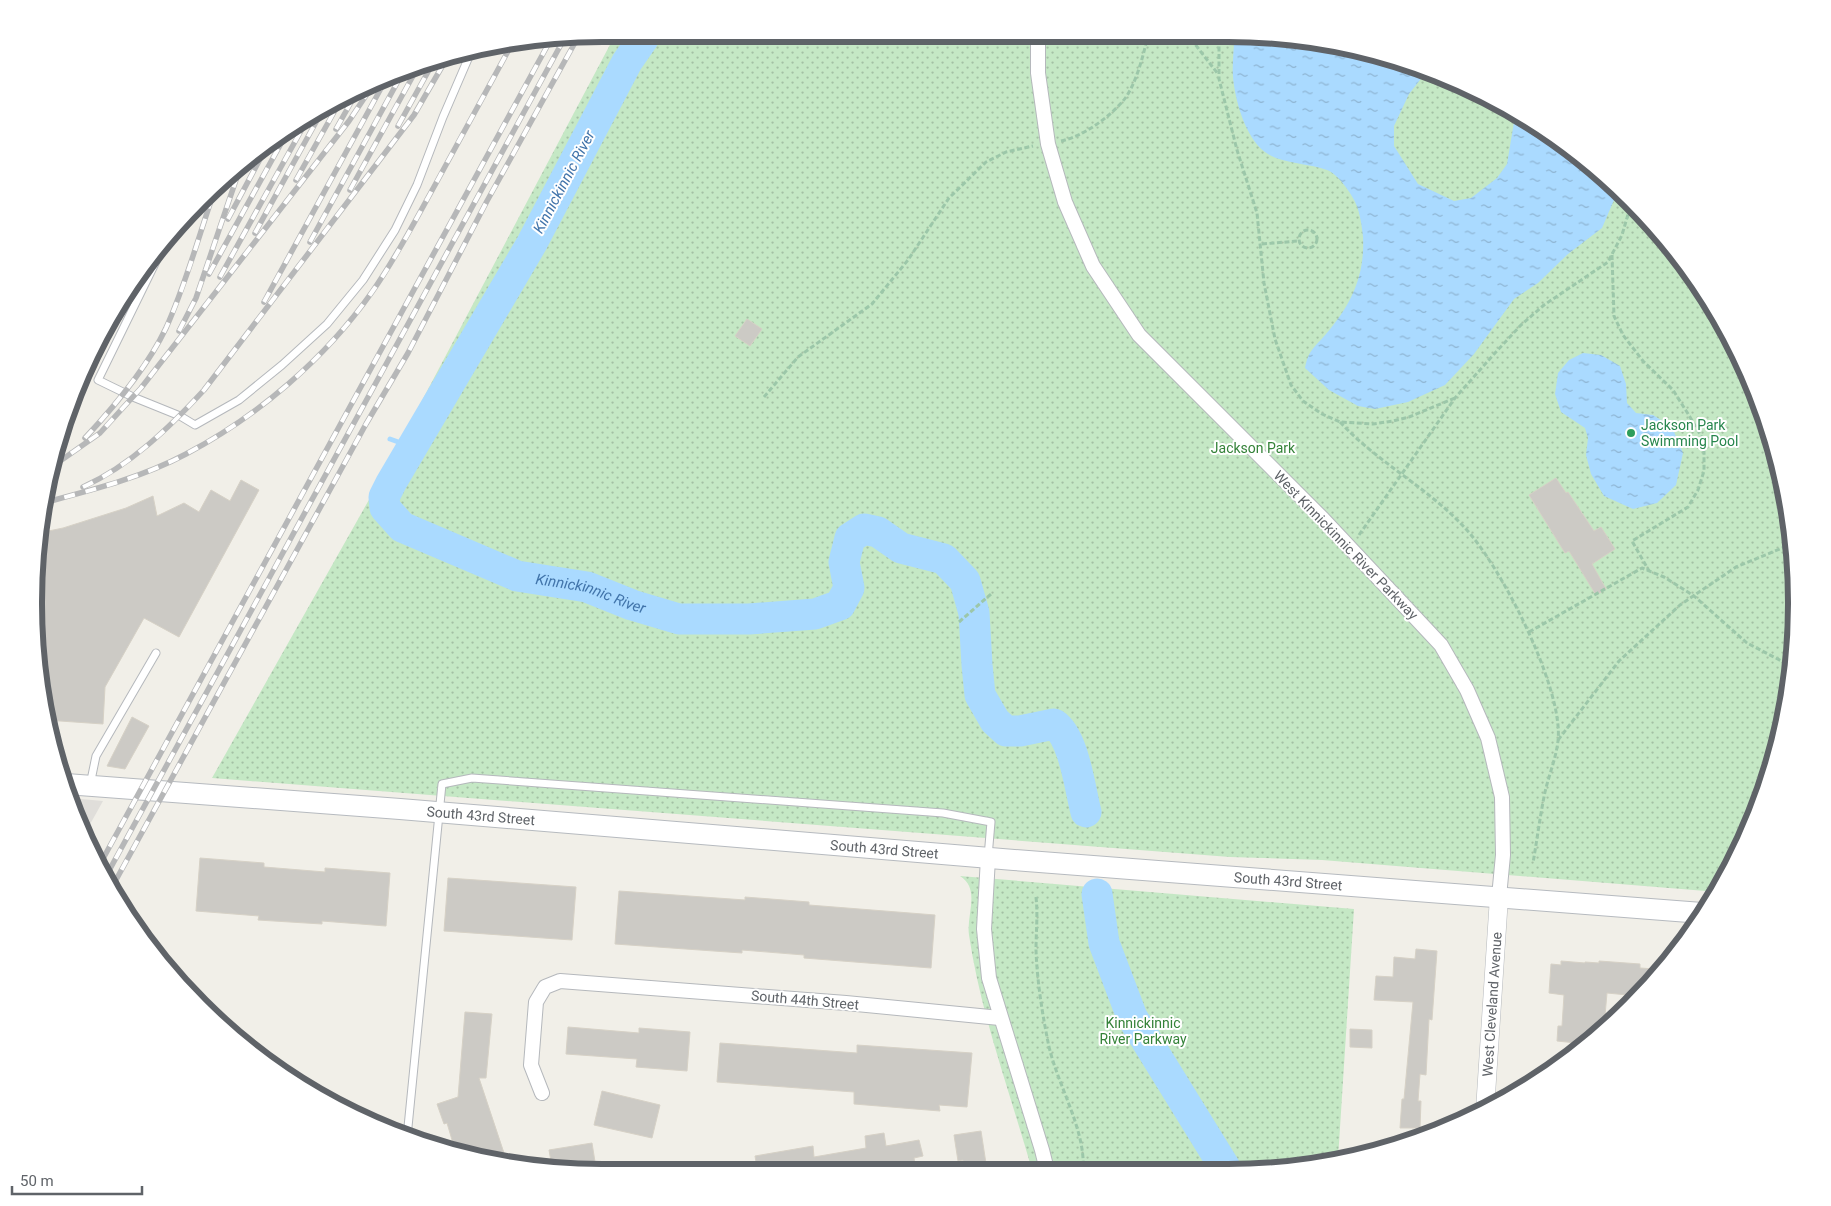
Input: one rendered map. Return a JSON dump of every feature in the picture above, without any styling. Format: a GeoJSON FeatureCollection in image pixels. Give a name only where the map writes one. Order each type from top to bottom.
{"type":"FeatureCollection","features":[{"type":"Feature","properties":{"kind":"main road","name":"South 43rd Street"},"geometry":{"type":"LineString","coordinates":[[73,785],[438,812],[1111,868],[1694,913]]}},
{"type":"Feature","properties":{"kind":"street","name":"West Kinnickinnic River Parkway"},"geometry":{"type":"LineString","coordinates":[[1038,42],[1038,73],[1048,144],[1065,202],[1093,266],[1139,335],[1350,548],[1441,645],[1468,690],[1488,738],[1502,797],[1503,856],[1499,897]]}},
{"type":"Feature","properties":{"kind":"street"},"geometry":{"type":"LineString","coordinates":[[988,858],[984,929],[989,978],[1045,1164]]}},
{"type":"Feature","properties":{"kind":"street","name":"West Cleveland Avenue"},"geometry":{"type":"LineString","coordinates":[[1486,1101],[1499,897]]}},
{"type":"Feature","properties":{"kind":"street","name":"South 44th Street"},"geometry":{"type":"LineString","coordinates":[[542,1093],[532,1065],[536,1002],[545,988],[560,981],[846,1003],[1000,1018]]}},
{"type":"Feature","properties":{"kind":"lane"},"geometry":{"type":"LineString","coordinates":[[151,273],[98,380],[180,416],[195,425],[239,400],[282,365],[327,324],[363,280],[395,230],[417,185],[468,60]]}},
{"type":"Feature","properties":{"kind":"lane"},"geometry":{"type":"LineString","coordinates":[[90,786],[96,756],[156,653]]}},
{"type":"Feature","properties":{"kind":"lane"},"geometry":{"type":"LineString","coordinates":[[408,1128],[442,784],[472,778],[943,813],[991,822],[988,858]]}},
{"type":"Feature","properties":{"kind":"path"},"geometry":{"type":"LineString","coordinates":[[764,397],[798,357],[872,304],[908,260],[949,198],[986,162],[1006,152],[1069,139],[1087,131],[1124,100],[1137,75],[1146,42]]}},
{"type":"Feature","properties":{"kind":"path"},"geometry":{"type":"LineString","coordinates":[[1193,42],[1219,74]]}},
{"type":"Feature","properties":{"kind":"path"},"geometry":{"type":"LineString","coordinates":[[1219,42],[1219,74],[1237,150],[1257,213],[1262,244],[1264,283],[1275,340],[1291,385],[1303,401],[1322,414],[1340,422],[1373,424],[1393,421],[1409,417],[1456,398]]}},
{"type":"Feature","properties":{"kind":"path"},"geometry":{"type":"LineString","coordinates":[[1350,548],[1456,398],[1521,325],[1544,305],[1608,262],[1622,235],[1629,212]]}},
{"type":"Feature","properties":{"kind":"path"},"geometry":{"type":"LineString","coordinates":[[1309,230],[1316,235],[1317,241],[1310,248],[1304,248],[1298,241],[1304,231],[1309,230]]}},
{"type":"Feature","properties":{"kind":"path"},"geometry":{"type":"LineString","coordinates":[[1262,244],[1298,241]]}},
{"type":"Feature","properties":{"kind":"path"},"geometry":{"type":"LineString","coordinates":[[1612,255],[1614,316],[1623,335],[1643,360],[1673,390],[1704,442],[1704,472],[1698,490],[1688,507],[1632,541],[1649,571]]}},
{"type":"Feature","properties":{"kind":"path"},"geometry":{"type":"LineString","coordinates":[[1340,422],[1353,436],[1427,492],[1464,526],[1485,550],[1529,632],[1550,688],[1556,710],[1558,740],[1545,793],[1533,863]]}},
{"type":"Feature","properties":{"kind":"path"},"geometry":{"type":"LineString","coordinates":[[1558,740],[1619,662],[1680,605],[1736,568],[1785,547]]}},
{"type":"Feature","properties":{"kind":"path"},"geometry":{"type":"LineString","coordinates":[[1529,632],[1642,568],[1664,577],[1694,596],[1747,643],[1785,663]]}},
{"type":"Feature","properties":{"kind":"path"},"geometry":{"type":"LineString","coordinates":[[959,622],[991,594]]}},
{"type":"Feature","properties":{"kind":"path"},"geometry":{"type":"LineString","coordinates":[[1036,897],[1038,922],[1037,969],[1048,1042],[1055,1068],[1078,1131],[1083,1164]]}},
{"type":"Feature","properties":{"kind":"shaded area"},"geometry":{"type":"Polygon","coordinates":[[[78,799],[103,801],[89,826],[78,799]]]}},
{"type":"Feature","properties":{"kind":"green space","name":"Jackson Park"},"geometry":{"type":"Polygon","coordinates":[[[611,42],[1228,42],[1301,47],[1337,53],[1408,72],[1476,100],[1508,118],[1569,158],[1598,182],[1649,233],[1673,262],[1694,292],[1731,355],[1759,423],[1769,458],[1784,530],[1787,566],[1787,640],[1784,676],[1778,712],[1759,783],[1731,851],[1708,891],[1322,860],[1230,857],[212,778],[379,482],[611,42]]]}},
{"type":"Feature","properties":{"kind":"green space","name":"Kinnickinnic River Parkway"},"geometry":{"type":"Polygon","coordinates":[[[960,876],[1354,909],[1338,1153],[1301,1159],[1228,1164],[1030,1164],[988,1024],[974,965],[969,935],[971,895],[966,881],[960,876]]]}},
{"type":"Feature","properties":{"kind":"water"},"geometry":{"type":"Polygon","coordinates":[[[1234,42],[1265,44],[1337,53],[1422,77],[1409,94],[1394,126],[1394,146],[1418,184],[1454,201],[1471,198],[1497,178],[1507,164],[1514,122],[1569,158],[1598,182],[1614,198],[1614,200],[1602,228],[1568,254],[1538,283],[1514,299],[1474,354],[1445,385],[1408,402],[1375,409],[1358,406],[1329,390],[1305,368],[1312,349],[1343,312],[1359,277],[1362,265],[1363,237],[1357,208],[1348,190],[1340,179],[1331,172],[1279,159],[1265,152],[1258,145],[1242,118],[1234,86],[1234,42]]]}},
{"type":"Feature","properties":{"kind":"water","name":"Jackson Park Swimming Pool"},"geometry":{"type":"Polygon","coordinates":[[[1583,353],[1601,355],[1620,366],[1626,384],[1627,403],[1636,413],[1653,415],[1672,427],[1683,453],[1676,485],[1657,503],[1633,509],[1604,496],[1591,474],[1586,455],[1588,438],[1585,428],[1561,412],[1555,394],[1558,373],[1569,360],[1583,353]]]}},
{"type":"Feature","properties":{"kind":"building"},"geometry":{"type":"Polygon","coordinates":[[[747,319],[762,329],[750,346],[735,336],[747,319]]]}},
{"type":"Feature","properties":{"kind":"building"},"geometry":{"type":"Polygon","coordinates":[[[1556,478],[1566,493],[1568,492],[1594,531],[1601,527],[1615,549],[1592,564],[1606,589],[1596,595],[1569,551],[1565,553],[1529,495],[1556,478]]]}},
{"type":"Feature","properties":{"kind":"building"},"geometry":{"type":"Polygon","coordinates":[[[241,480],[259,490],[179,637],[144,618],[105,687],[103,724],[55,721],[47,676],[42,603],[47,531],[126,508],[153,496],[157,516],[184,503],[199,512],[211,490],[230,501],[241,480]]]}},
{"type":"Feature","properties":{"kind":"building"},"geometry":{"type":"Polygon","coordinates":[[[132,717],[149,726],[125,769],[107,766],[132,717]]]}},
{"type":"Feature","properties":{"kind":"building"},"geometry":{"type":"Polygon","coordinates":[[[200,858],[264,863],[264,867],[325,872],[325,868],[390,873],[386,926],[322,921],[322,924],[258,920],[259,916],[196,911],[200,858]]]}},
{"type":"Feature","properties":{"kind":"building"},"geometry":{"type":"Polygon","coordinates":[[[448,878],[576,887],[572,940],[444,931],[448,878]]]}},
{"type":"Feature","properties":{"kind":"building"},"geometry":{"type":"Polygon","coordinates":[[[619,891],[745,900],[745,897],[809,902],[809,905],[935,915],[931,968],[804,958],[804,955],[742,950],[742,953],[615,944],[619,891]]]}},
{"type":"Feature","properties":{"kind":"building"},"geometry":{"type":"Polygon","coordinates":[[[1416,949],[1437,951],[1432,1020],[1429,1019],[1426,1075],[1420,1074],[1418,1101],[1421,1101],[1420,1128],[1400,1128],[1413,1002],[1374,1000],[1376,976],[1393,977],[1394,957],[1415,959],[1416,949]]]}},
{"type":"Feature","properties":{"kind":"building"},"geometry":{"type":"Polygon","coordinates":[[[1561,961],[1599,963],[1599,961],[1640,964],[1640,968],[1652,969],[1628,995],[1607,993],[1605,1017],[1575,1043],[1557,1041],[1558,1026],[1562,1026],[1564,995],[1549,993],[1551,964],[1561,965],[1561,961]]]}},
{"type":"Feature","properties":{"kind":"building"},"geometry":{"type":"Polygon","coordinates":[[[465,1012],[492,1014],[486,1078],[479,1078],[505,1155],[453,1143],[447,1123],[444,1124],[437,1104],[458,1097],[465,1012]]]}},
{"type":"Feature","properties":{"kind":"building"},"geometry":{"type":"Polygon","coordinates":[[[568,1027],[639,1033],[639,1028],[690,1032],[687,1071],[636,1067],[637,1059],[566,1054],[568,1027]]]}},
{"type":"Feature","properties":{"kind":"building"},"geometry":{"type":"Polygon","coordinates":[[[1350,1029],[1372,1030],[1372,1048],[1350,1047],[1350,1029]]]}},
{"type":"Feature","properties":{"kind":"building"},"geometry":{"type":"Polygon","coordinates":[[[720,1043],[857,1053],[857,1045],[972,1053],[967,1107],[939,1105],[940,1111],[854,1104],[854,1092],[717,1082],[720,1043]]]}},
{"type":"Feature","properties":{"kind":"building"},"geometry":{"type":"Polygon","coordinates":[[[602,1091],[660,1105],[652,1138],[594,1125],[602,1091]]]}},
{"type":"Feature","properties":{"kind":"building"},"geometry":{"type":"Polygon","coordinates":[[[981,1131],[986,1164],[963,1164],[963,1160],[958,1161],[954,1135],[981,1131]]]}},
{"type":"Feature","properties":{"kind":"building"},"geometry":{"type":"Polygon","coordinates":[[[884,1133],[886,1146],[919,1140],[923,1156],[914,1158],[915,1164],[756,1164],[755,1156],[813,1146],[814,1157],[866,1148],[865,1136],[884,1133]]]}},
{"type":"Feature","properties":{"kind":"building"},"geometry":{"type":"Polygon","coordinates":[[[592,1143],[595,1164],[551,1161],[549,1150],[592,1143]]]}},
{"type":"Feature","properties":{"kind":"waterway","name":"Kinnickinnic River"},"geometry":{"type":"LineString","coordinates":[[641,42],[627,62],[532,243],[391,483],[384,497],[385,508],[402,527],[517,576],[587,587],[632,605],[679,619],[749,619],[815,614],[840,605],[849,588],[844,562],[850,538],[864,529],[878,532],[901,548],[944,559],[965,581],[974,613],[980,695],[995,721],[1006,731],[1020,731],[1054,724],[1061,731],[1071,751],[1079,777],[1086,812]]}},
{"type":"Feature","properties":{"kind":"waterway"},"geometry":{"type":"LineString","coordinates":[[390,439],[412,447]]}},
{"type":"Feature","properties":{"kind":"waterway","name":"Kinnickinnic River"},"geometry":{"type":"LineString","coordinates":[[1097,894],[1104,943],[1132,1017],[1223,1164]]}},
{"type":"Feature","properties":{"kind":"railway"},"geometry":{"type":"LineString","coordinates":[[110,869],[561,44]]}},
{"type":"Feature","properties":{"kind":"railway"},"geometry":{"type":"LineString","coordinates":[[116,880],[366,424],[408,353],[487,201],[574,44]]}},
{"type":"Feature","properties":{"kind":"railway"},"geometry":{"type":"LineString","coordinates":[[104,857],[547,46]]}},
{"type":"Feature","properties":{"kind":"railway"},"geometry":{"type":"LineString","coordinates":[[52,501],[134,477],[186,454],[213,439],[264,404],[311,363],[353,317],[389,266],[413,226],[508,51]]}},
{"type":"Feature","properties":{"kind":"railway"},"geometry":{"type":"LineString","coordinates":[[83,487],[101,478],[133,457],[163,432],[204,390],[414,115],[442,67]]}},
{"type":"Feature","properties":{"kind":"railway"},"geometry":{"type":"LineString","coordinates":[[398,126],[429,70]]}},
{"type":"Feature","properties":{"kind":"railway"},"geometry":{"type":"LineString","coordinates":[[350,190],[413,76]]}},
{"type":"Feature","properties":{"kind":"railway"},"geometry":{"type":"LineString","coordinates":[[310,242],[398,82]]}},
{"type":"Feature","properties":{"kind":"railway"},"geometry":{"type":"LineString","coordinates":[[264,302],[381,89]]}},
{"type":"Feature","properties":{"kind":"railway"},"geometry":{"type":"LineString","coordinates":[[61,460],[100,433],[141,388],[349,121],[366,95]]}},
{"type":"Feature","properties":{"kind":"railway"},"geometry":{"type":"LineString","coordinates":[[336,129],[351,102]]}},
{"type":"Feature","properties":{"kind":"railway"},"geometry":{"type":"LineString","coordinates":[[296,180],[334,112]]}},
{"type":"Feature","properties":{"kind":"railway"},"geometry":{"type":"LineString","coordinates":[[255,233],[316,122]]}},
{"type":"Feature","properties":{"kind":"railway"},"geometry":{"type":"LineString","coordinates":[[220,277],[300,132]]}},
{"type":"Feature","properties":{"kind":"railway"},"geometry":{"type":"LineString","coordinates":[[209,274],[280,145]]}},
{"type":"Feature","properties":{"kind":"railway"},"geometry":{"type":"LineString","coordinates":[[228,219],[259,160]]}},
{"type":"Feature","properties":{"kind":"railway"},"geometry":{"type":"LineString","coordinates":[[179,331],[196,298],[236,179]]}},
{"type":"Feature","properties":{"kind":"railway"},"geometry":{"type":"LineString","coordinates":[[85,438],[129,386],[150,357],[166,328],[180,294],[210,204]]}},
{"type":"Feature","properties":{"kind":"place","name":"Jackson Park Swimming Pool"},"geometry":{"type":"Point","coordinates":[1631,433]}}]}
